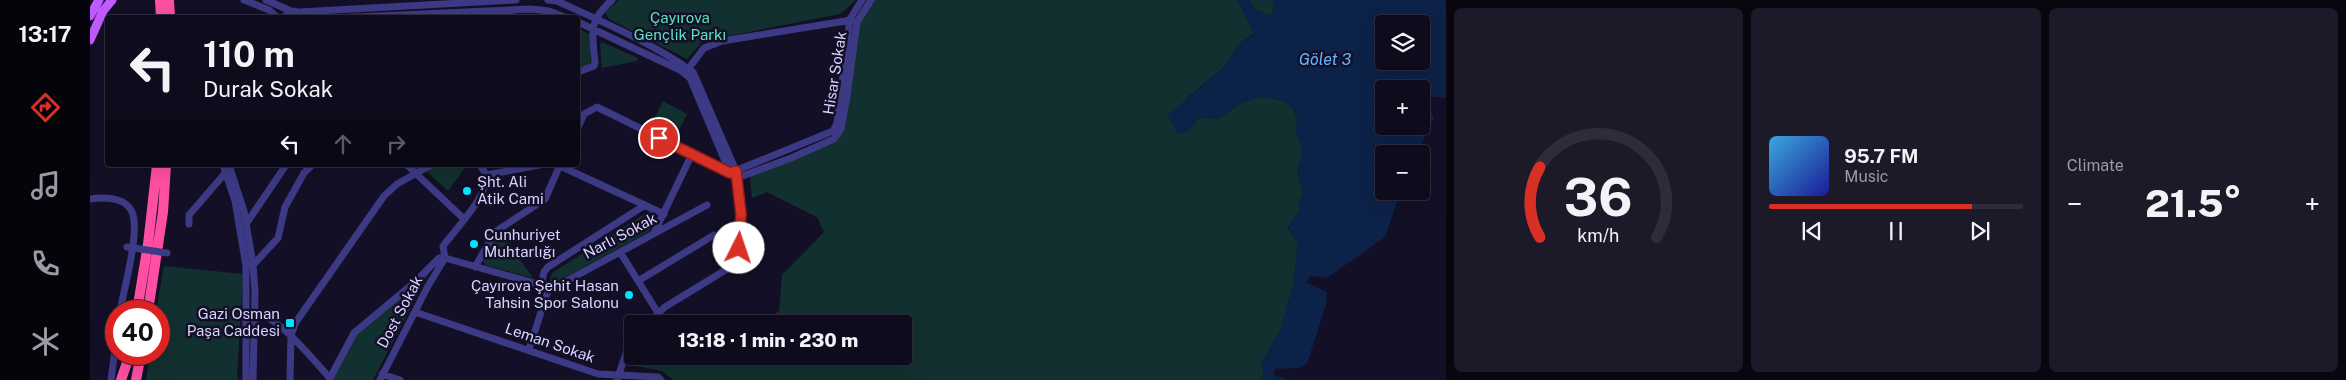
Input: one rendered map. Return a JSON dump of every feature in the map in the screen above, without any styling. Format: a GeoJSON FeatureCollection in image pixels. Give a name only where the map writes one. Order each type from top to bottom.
{"type":"FeatureCollection","features":[{"type":"Feature","properties":{"kind":"highway"},"geometry":{"type":"LineString","coordinates":[[160,0],[161,15]]}},
{"type":"Feature","properties":{"kind":"highway"},"geometry":{"type":"LineString","coordinates":[[169,0],[170,15]]}},
{"type":"Feature","properties":{"kind":"highway"},"geometry":{"type":"LineString","coordinates":[[139,300],[148,244],[157,167]]}},
{"type":"Feature","properties":{"kind":"highway"},"geometry":{"type":"LineString","coordinates":[[150,300],[163,212],[166,167]]}},
{"type":"Feature","properties":{"kind":"highway"},"geometry":{"type":"LineString","coordinates":[[123,380],[127,365]]}},
{"type":"Feature","properties":{"kind":"highway"},"geometry":{"type":"LineString","coordinates":[[136,380],[139,365]]}},
{"type":"Feature","properties":{"kind":"highway"},"geometry":{"type":"LineString","coordinates":[[142,365],[142,380]]}},
{"type":"Feature","properties":{"kind":"main road"},"geometry":{"type":"LineString","coordinates":[[90,16],[99,0]]}},
{"type":"Feature","properties":{"kind":"main road"},"geometry":{"type":"LineString","coordinates":[[90,40],[103,11],[112,0]]}},
{"type":"Feature","properties":{"kind":"street"},"geometry":{"type":"LineString","coordinates":[[244,0],[269,10],[275,15]]}},
{"type":"Feature","properties":{"kind":"street"},"geometry":{"type":"LineString","coordinates":[[266,0],[298,14],[341,9],[517,0],[517,9]]}},
{"type":"Feature","properties":{"kind":"street"},"geometry":{"type":"LineString","coordinates":[[548,0],[557,1],[662,53],[686,71]]}},
{"type":"Feature","properties":{"kind":"street"},"geometry":{"type":"LineString","coordinates":[[580,71],[594,66],[596,62],[592,30],[599,11],[612,0]]}},
{"type":"Feature","properties":{"kind":"street","name":"Hisar Sokak"},"geometry":{"type":"LineString","coordinates":[[734,174],[791,158],[834,139],[840,129],[847,96],[853,20],[862,0]]}},
{"type":"Feature","properties":{"kind":"street","name":"Hisar Sokak"},"geometry":{"type":"LineString","coordinates":[[853,20],[871,0]]}},
{"type":"Feature","properties":{"kind":"street"},"geometry":{"type":"LineString","coordinates":[[341,9],[342,15]]}},
{"type":"Feature","properties":{"kind":"street"},"geometry":{"type":"LineString","coordinates":[[506,15],[517,9]]}},
{"type":"Feature","properties":{"kind":"street"},"geometry":{"type":"LineString","coordinates":[[386,15],[517,9],[549,11],[559,15]]}},
{"type":"Feature","properties":{"kind":"street"},"geometry":{"type":"LineString","coordinates":[[686,71],[704,48],[722,42],[853,20]]}},
{"type":"Feature","properties":{"kind":"street"},"geometry":{"type":"LineString","coordinates":[[580,23],[686,71],[693,72],[734,174],[741,214],[739,248],[732,266],[658,313],[620,252]]}},
{"type":"Feature","properties":{"kind":"street"},"geometry":{"type":"LineString","coordinates":[[580,123],[584,114],[597,107],[734,174]]}},
{"type":"Feature","properties":{"kind":"street"},"geometry":{"type":"LineString","coordinates":[[654,233],[692,154]]}},
{"type":"Feature","properties":{"kind":"street"},"geometry":{"type":"LineString","coordinates":[[246,224],[285,167]]}},
{"type":"Feature","properties":{"kind":"street"},"geometry":{"type":"LineString","coordinates":[[250,265],[278,238],[285,207],[304,172],[310,167]]}},
{"type":"Feature","properties":{"kind":"street"},"geometry":{"type":"LineString","coordinates":[[408,167],[464,219]]}},
{"type":"Feature","properties":{"kind":"street"},"geometry":{"type":"LineString","coordinates":[[290,380],[291,335],[296,322],[384,196],[397,184],[428,167]]}},
{"type":"Feature","properties":{"kind":"street"},"geometry":{"type":"LineString","coordinates":[[481,167],[486,175],[529,167]]}},
{"type":"Feature","properties":{"kind":"street"},"geometry":{"type":"LineString","coordinates":[[475,267],[495,232],[545,198],[559,167]]}},
{"type":"Feature","properties":{"kind":"street"},"geometry":{"type":"LineString","coordinates":[[564,167],[664,214]]}},
{"type":"Feature","properties":{"kind":"street"},"geometry":{"type":"LineString","coordinates":[[227,168],[241,199],[246,224],[254,313],[254,380]]}},
{"type":"Feature","properties":{"kind":"street"},"geometry":{"type":"LineString","coordinates":[[227,168],[250,265],[246,380]]}},
{"type":"Feature","properties":{"kind":"street"},"geometry":{"type":"LineString","coordinates":[[189,224],[189,215],[227,168]]}},
{"type":"Feature","properties":{"kind":"street","name":"Dost Sokak"},"geometry":{"type":"LineString","coordinates":[[381,377],[445,258],[443,246],[485,187],[486,175]]}},
{"type":"Feature","properties":{"kind":"street"},"geometry":{"type":"LineString","coordinates":[[90,199],[116,199],[126,205],[133,214],[134,230],[122,300]]}},
{"type":"Feature","properties":{"kind":"street"},"geometry":{"type":"LineString","coordinates":[[541,285],[544,272],[548,267],[646,205]]}},
{"type":"Feature","properties":{"kind":"street","name":"Narlı Sokak"},"geometry":{"type":"LineString","coordinates":[[548,291],[707,205]]}},
{"type":"Feature","properties":{"kind":"street"},"geometry":{"type":"LineString","coordinates":[[638,282],[714,235]]}},
{"type":"Feature","properties":{"kind":"street"},"geometry":{"type":"LineString","coordinates":[[127,247],[167,253]]}},
{"type":"Feature","properties":{"kind":"street"},"geometry":{"type":"LineString","coordinates":[[254,313],[260,314],[291,335],[330,379],[354,333],[415,282],[439,258],[445,258],[541,285],[548,291],[529,349]]}},
{"type":"Feature","properties":{"kind":"street","name":"Leman Sokak"},"geometry":{"type":"LineString","coordinates":[[415,312],[529,349],[598,374],[620,378],[658,377],[661,380]]}},
{"type":"Feature","properties":{"kind":"street"},"geometry":{"type":"LineString","coordinates":[[620,378],[624,362]]}},
{"type":"Feature","properties":{"kind":"street"},"geometry":{"type":"LineString","coordinates":[[111,380],[113,365]]}},
{"type":"Feature","properties":{"kind":"street"},"geometry":{"type":"LineString","coordinates":[[381,377],[400,380]]}},
{"type":"Feature","properties":{"kind":"green space","name":"Çayırova Gençlik Parkı"},"geometry":{"type":"Polygon","coordinates":[[[619,0],[856,0],[840,14],[703,41],[687,59],[609,19],[605,12],[619,0]]]}},
{"type":"Feature","properties":{"kind":"green space"},"geometry":{"type":"Polygon","coordinates":[[[870,0],[1238,0],[1254,33],[1238,45],[1225,66],[1186,99],[1189,130],[1199,117],[1219,119],[1239,104],[1257,98],[1271,98],[1285,102],[1293,108],[1297,119],[1296,132],[1302,146],[1302,156],[1297,169],[1303,193],[1298,205],[1300,210],[1288,228],[1298,243],[1293,287],[1280,331],[1261,364],[1264,373],[1260,380],[673,380],[662,371],[635,366],[912,365],[912,315],[775,315],[779,310],[782,275],[824,232],[817,217],[767,192],[752,198],[750,176],[834,139],[857,21],[870,0]]]}},
{"type":"Feature","properties":{"kind":"green space"},"geometry":{"type":"Polygon","coordinates":[[[1250,0],[1272,0],[1274,6],[1272,16],[1255,10],[1250,0]]]}},
{"type":"Feature","properties":{"kind":"green space"},"geometry":{"type":"Polygon","coordinates":[[[580,29],[589,34],[591,65],[580,68],[580,29]]]}},
{"type":"Feature","properties":{"kind":"green space"},"geometry":{"type":"Polygon","coordinates":[[[602,42],[638,58],[637,61],[602,68],[600,44],[602,42]]]}},
{"type":"Feature","properties":{"kind":"green space"},"geometry":{"type":"Polygon","coordinates":[[[663,101],[687,114],[675,138],[651,125],[663,101]]]}},
{"type":"Feature","properties":{"kind":"green space"},"geometry":{"type":"Polygon","coordinates":[[[433,167],[466,167],[448,191],[426,171],[433,167]]]}},
{"type":"Feature","properties":{"kind":"green space"},"geometry":{"type":"Polygon","coordinates":[[[649,211],[655,214],[652,228],[648,232],[553,284],[549,284],[552,273],[649,211]]]}},
{"type":"Feature","properties":{"kind":"green space"},"geometry":{"type":"Polygon","coordinates":[[[501,233],[533,278],[485,265],[483,261],[498,234],[501,233]]]}},
{"type":"Feature","properties":{"kind":"green space"},"geometry":{"type":"Polygon","coordinates":[[[164,266],[243,274],[237,376],[239,380],[146,380],[148,365],[170,365],[170,300],[158,300],[164,266]]]}},
{"type":"Feature","properties":{"kind":"green space"},"geometry":{"type":"Polygon","coordinates":[[[429,273],[373,380],[333,380],[355,335],[429,273]]]}},
{"type":"Feature","properties":{"kind":"water","name":"Gölet 3"},"geometry":{"type":"Polygon","coordinates":[[[1238,0],[1250,0],[1255,10],[1272,16],[1274,6],[1272,0],[1446,0],[1446,98],[1430,96],[1430,80],[1375,80],[1375,135],[1426,135],[1421,145],[1375,145],[1375,200],[1398,200],[1385,237],[1327,278],[1311,276],[1306,282],[1327,292],[1326,305],[1307,364],[1299,368],[1275,369],[1273,375],[1289,380],[1260,380],[1264,373],[1261,364],[1280,331],[1293,287],[1298,243],[1288,227],[1300,210],[1298,206],[1303,193],[1297,169],[1302,156],[1302,146],[1296,132],[1297,119],[1293,108],[1285,102],[1271,98],[1257,98],[1239,104],[1219,119],[1199,117],[1189,130],[1183,134],[1177,133],[1167,116],[1225,66],[1238,45],[1254,34],[1238,0]]]}},
{"type":"Feature","properties":{"kind":"water","name":"Gölet 3"},"geometry":{"type":"Polygon","coordinates":[[[1430,108],[1434,118],[1430,126],[1430,108]]]}},
{"type":"Feature","properties":{"kind":"place","name":"Şht. Ali Atik Cami"},"geometry":{"type":"Point","coordinates":[467,191]}},
{"type":"Feature","properties":{"kind":"place","name":"Cunhuriyet Muhtarlığı"},"geometry":{"type":"Point","coordinates":[474,244]}},
{"type":"Feature","properties":{"kind":"place","name":"Çayırova Şehit Hasan Tahsin Spor Salonu"},"geometry":{"type":"Point","coordinates":[629,295]}},
{"type":"Feature","properties":{"kind":"place","name":"Gazi Osman Paşa Caddesi"},"geometry":{"type":"Point","coordinates":[290,323]}},
{"type":"Feature","properties":{"kind":"route"},"geometry":{"type":"LineString","coordinates":[[659,138],[730,173],[736,171],[741,214],[739,248]]}}]}
